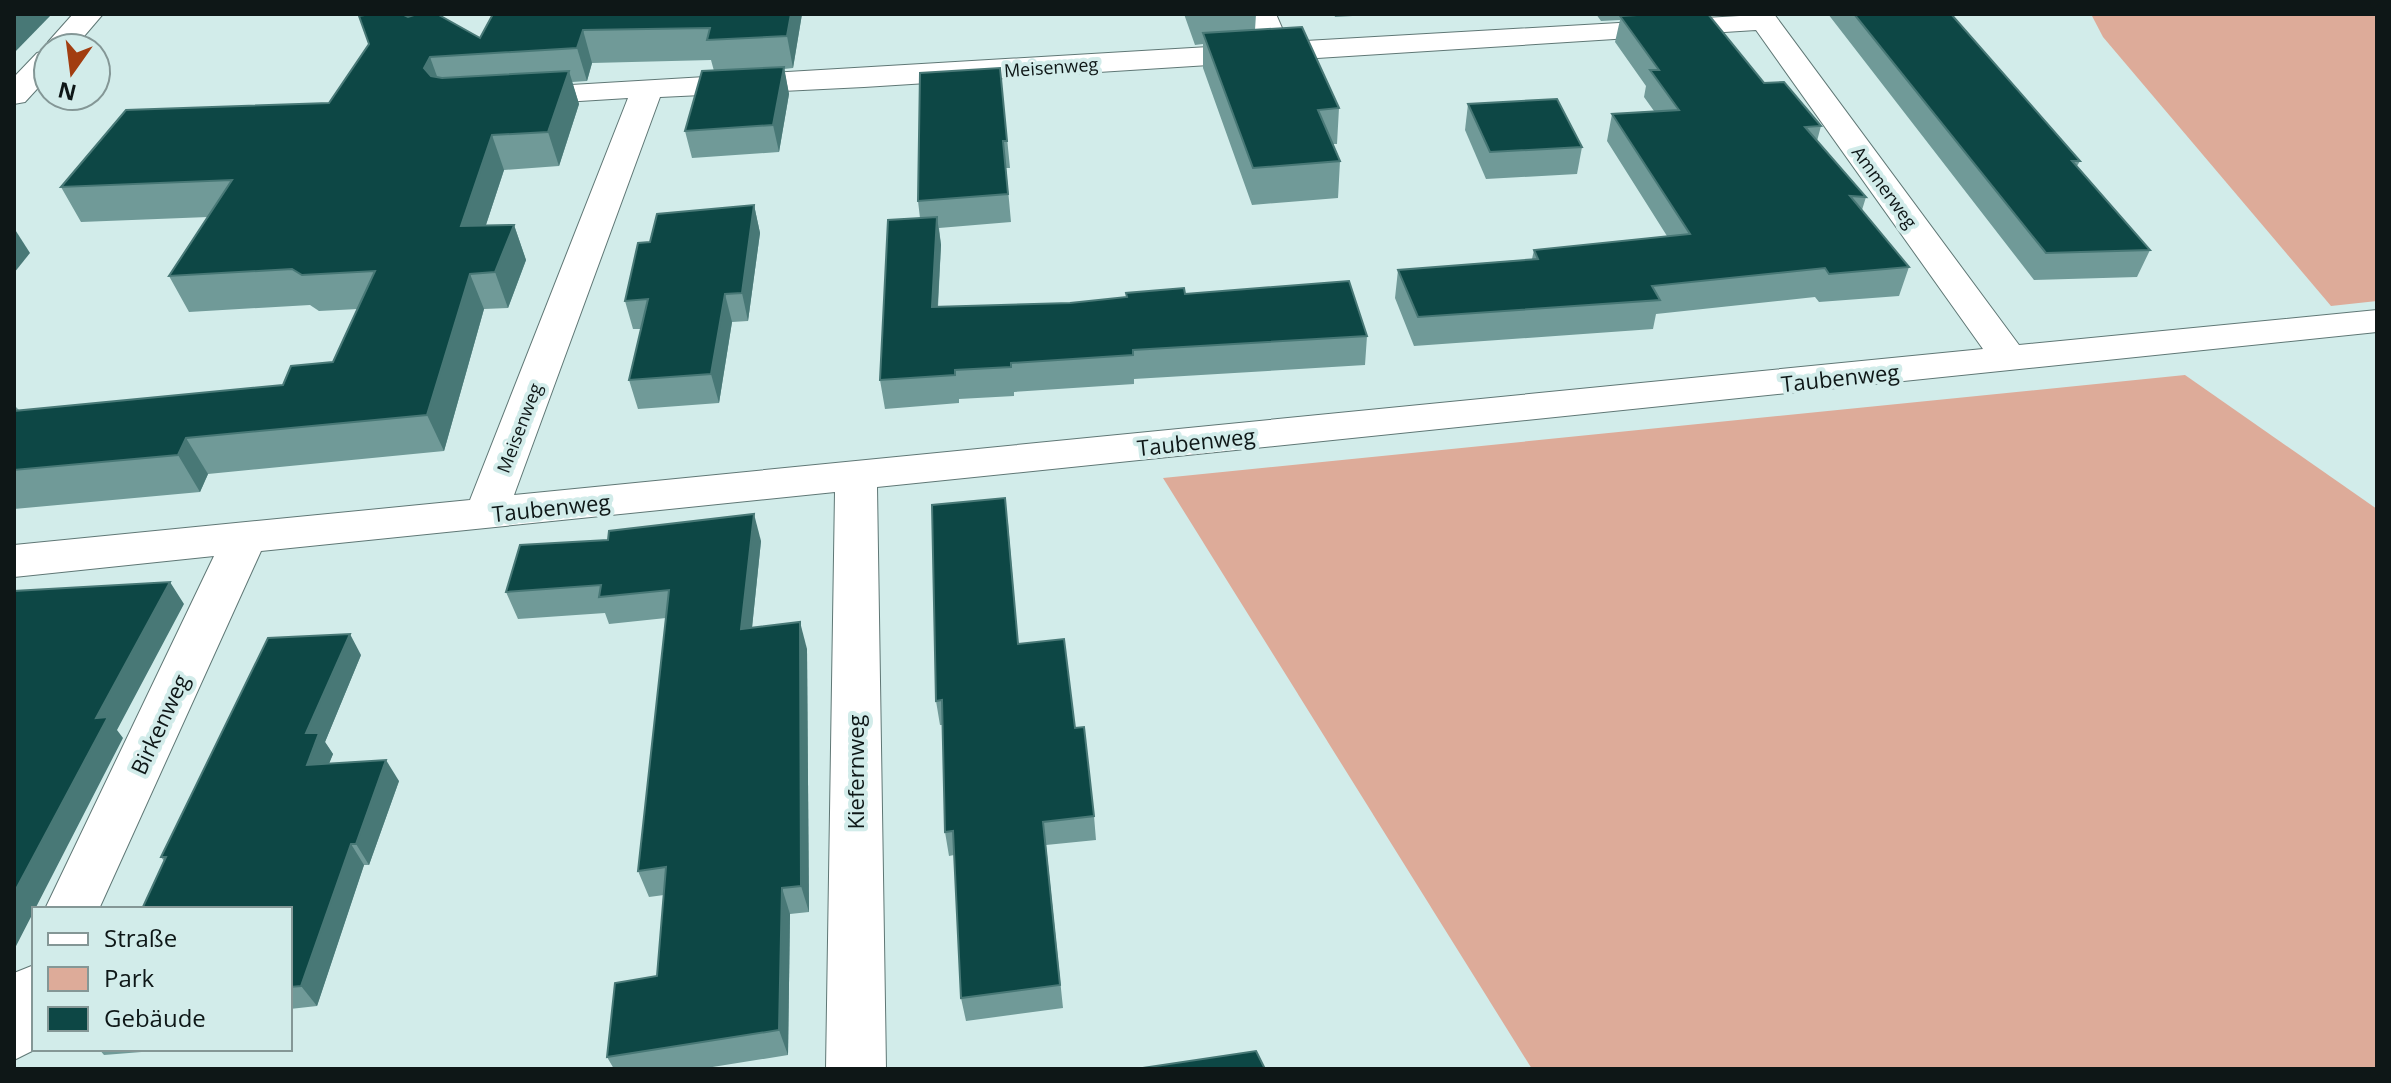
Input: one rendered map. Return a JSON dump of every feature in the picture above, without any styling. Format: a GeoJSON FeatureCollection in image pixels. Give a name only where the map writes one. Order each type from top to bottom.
{"type":"FeatureCollection","features":[{"type":"Feature","properties":{"kind":"street"},"geometry":{"type":"LineString","coordinates":[[73,32],[89,14]]}},
{"type":"Feature","properties":{"kind":"street"},"geometry":{"type":"LineString","coordinates":[[1262,14],[1277,52]]}},
{"type":"Feature","properties":{"kind":"street","name":"Meisenweg"},"geometry":{"type":"LineString","coordinates":[[486,513],[648,88],[1277,52],[1470,27],[1762,18]]}},
{"type":"Feature","properties":{"kind":"street","name":"Ammerweg"},"geometry":{"type":"LineString","coordinates":[[1762,18],[2010,360]]}},
{"type":"Feature","properties":{"kind":"street"},"geometry":{"type":"LineString","coordinates":[[14,95],[32,76]]}},
{"type":"Feature","properties":{"kind":"street"},"geometry":{"type":"LineString","coordinates":[[485,97],[648,88]]}},
{"type":"Feature","properties":{"kind":"street","name":"Taubenweg"},"geometry":{"type":"LineString","coordinates":[[14,561],[2377,321]]}},
{"type":"Feature","properties":{"kind":"street","name":"Kiefernweg"},"geometry":{"type":"LineString","coordinates":[[856,475],[856,1069]]}},
{"type":"Feature","properties":{"kind":"street","name":"Birkenweg"},"geometry":{"type":"LineString","coordinates":[[73,907],[245,538]]}},
{"type":"Feature","properties":{"kind":"street"},"geometry":{"type":"LineString","coordinates":[[14,1033],[32,995]]}},
{"type":"Feature","properties":{"kind":"green space"},"geometry":{"type":"Polygon","coordinates":[[[2091,14],[2377,14],[2377,301],[2331,306],[2103,37],[2091,14]]]}},
{"type":"Feature","properties":{"kind":"green space"},"geometry":{"type":"Polygon","coordinates":[[[2185,375],[2377,509],[2377,1069],[1532,1069],[1163,478],[2185,375]]]}},
{"type":"Feature","properties":{"kind":"building"},"geometry":{"type":"Polygon","coordinates":[[[402,14],[408,17],[437,14],[480,38],[493,14],[791,14],[787,36],[707,40],[710,28],[583,30],[577,48],[430,57],[424,68],[431,76],[442,78],[569,71],[548,132],[492,135],[461,226],[514,225],[495,272],[470,274],[427,415],[186,438],[178,455],[14,470],[14,411],[283,385],[291,366],[333,362],[375,271],[302,275],[292,269],[169,276],[232,180],[61,187],[126,110],[329,103],[369,44],[359,16],[402,14]]]}},
{"type":"Feature","properties":{"kind":"building"},"geometry":{"type":"Polygon","coordinates":[[[1708,14],[1764,83],[1784,82],[1821,126],[1805,127],[1866,197],[1850,196],[1909,267],[1829,274],[1825,268],[1652,286],[1660,300],[1418,317],[1398,270],[1538,259],[1534,250],[1690,234],[1612,114],[1679,110],[1650,70],[1659,70],[1620,16],[1708,14]]]}},
{"type":"Feature","properties":{"kind":"building"},"geometry":{"type":"Polygon","coordinates":[[[1854,14],[1951,14],[2080,161],[2072,161],[2150,250],[2046,253],[1854,14]]]}},
{"type":"Feature","properties":{"kind":"building"},"geometry":{"type":"Polygon","coordinates":[[[1302,27],[1339,108],[1318,110],[1340,161],[1253,168],[1203,33],[1302,27]]]}},
{"type":"Feature","properties":{"kind":"building"},"geometry":{"type":"Polygon","coordinates":[[[784,67],[773,125],[685,131],[702,71],[784,67]]]}},
{"type":"Feature","properties":{"kind":"building"},"geometry":{"type":"Polygon","coordinates":[[[1000,68],[1008,194],[918,201],[920,73],[1000,68]]]}},
{"type":"Feature","properties":{"kind":"building"},"geometry":{"type":"Polygon","coordinates":[[[1557,99],[1582,147],[1490,152],[1468,104],[1557,99]]]}},
{"type":"Feature","properties":{"kind":"building"},"geometry":{"type":"Polygon","coordinates":[[[754,205],[742,293],[725,294],[711,374],[629,380],[648,299],[625,301],[638,243],[650,242],[657,214],[754,205]]]}},
{"type":"Feature","properties":{"kind":"building"},"geometry":{"type":"Polygon","coordinates":[[[937,217],[932,307],[1070,303],[1127,297],[1126,293],[1184,288],[1185,294],[1349,281],[1367,336],[1133,350],[1133,355],[1011,363],[1011,367],[955,370],[955,375],[880,380],[888,220],[937,217]]]}},
{"type":"Feature","properties":{"kind":"building"},"geometry":{"type":"Polygon","coordinates":[[[1005,498],[1018,644],[1064,639],[1075,728],[1084,727],[1094,816],[1043,822],[1060,985],[961,998],[953,831],[945,832],[942,700],[936,701],[932,505],[1005,498]]]}},
{"type":"Feature","properties":{"kind":"building"},"geometry":{"type":"Polygon","coordinates":[[[754,514],[741,629],[800,622],[801,886],[782,888],[779,1030],[607,1057],[615,983],[657,976],[666,867],[638,871],[669,590],[599,597],[601,585],[506,592],[520,545],[608,540],[609,531],[754,514]]]}},
{"type":"Feature","properties":{"kind":"building"},"geometry":{"type":"Polygon","coordinates":[[[170,582],[96,718],[108,717],[14,893],[14,591],[170,582]]]}},
{"type":"Feature","properties":{"kind":"building"},"geometry":{"type":"Polygon","coordinates":[[[350,634],[306,733],[319,733],[307,765],[386,760],[356,844],[351,844],[301,986],[292,987],[292,907],[143,907],[166,857],[161,857],[268,638],[350,634]]]}},
{"type":"Feature","properties":{"kind":"building"},"geometry":{"type":"Polygon","coordinates":[[[1256,1051],[1265,1069],[1136,1069],[1256,1051]]]}}]}
